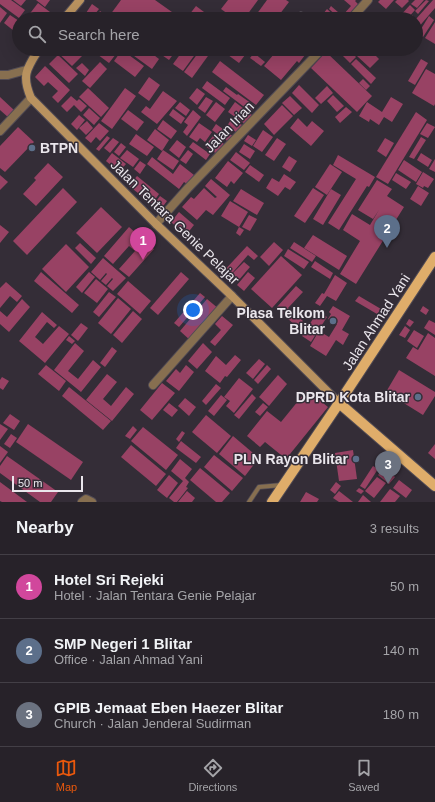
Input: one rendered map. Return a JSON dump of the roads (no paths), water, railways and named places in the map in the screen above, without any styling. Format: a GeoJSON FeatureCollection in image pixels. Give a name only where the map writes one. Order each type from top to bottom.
{"type":"FeatureCollection","features":[{"type":"Feature","properties":{"kind":"main road"},"geometry":{"type":"LineString","coordinates":[[70,12],[80,0]]}},
{"type":"Feature","properties":{"kind":"main road"},"geometry":{"type":"LineString","coordinates":[[26,70],[35,56]]}},
{"type":"Feature","properties":{"kind":"main road","name":"Jalan Tentara Genie Pelajar"},"geometry":{"type":"LineString","coordinates":[[26,70],[25,80],[31,98],[156,224],[232,296],[339,403]]}},
{"type":"Feature","properties":{"kind":"main road","name":"Jalan Ahmad Yani"},"geometry":{"type":"LineString","coordinates":[[272,502],[435,257]]}},
{"type":"Feature","properties":{"kind":"main road"},"geometry":{"type":"LineString","coordinates":[[339,403],[435,486]]}},
{"type":"Feature","properties":{"kind":"street"},"geometry":{"type":"LineString","coordinates":[[357,12],[368,0]]}},
{"type":"Feature","properties":{"kind":"street","name":"Jalan Irian"},"geometry":{"type":"LineString","coordinates":[[156,224],[188,188],[315,56]]}},
{"type":"Feature","properties":{"kind":"street"},"geometry":{"type":"LineString","coordinates":[[0,75],[8,75],[26,70]]}},
{"type":"Feature","properties":{"kind":"street"},"geometry":{"type":"LineString","coordinates":[[0,131],[31,98]]}},
{"type":"Feature","properties":{"kind":"street"},"geometry":{"type":"LineString","coordinates":[[153,385],[232,296]]}},
{"type":"Feature","properties":{"kind":"street"},"geometry":{"type":"LineString","coordinates":[[82,502],[86,498],[92,502]]}},
{"type":"Feature","properties":{"kind":"lane"},"geometry":{"type":"LineString","coordinates":[[249,502],[259,487],[283,485]]}},
{"type":"Feature","properties":{"kind":"place","name":"BTPN"},"geometry":{"type":"Point","coordinates":[32,148]}},
{"type":"Feature","properties":{"kind":"place","name":"SMP Negeri 1 Blitar"},"geometry":{"type":"Point","coordinates":[387,248]}},
{"type":"Feature","properties":{"kind":"place","name":"Hotel Sri Rejeki"},"geometry":{"type":"Point","coordinates":[143,260]}},
{"type":"Feature","properties":{"kind":"place","name":"Plasa Telkom Blitar"},"geometry":{"type":"Point","coordinates":[333,321]}},
{"type":"Feature","properties":{"kind":"place","name":"DPRD Kota Blitar"},"geometry":{"type":"Point","coordinates":[418,397]}},
{"type":"Feature","properties":{"kind":"place","name":"PLN Rayon Blitar"},"geometry":{"type":"Point","coordinates":[356,459]}},
{"type":"Feature","properties":{"kind":"place","name":"GPIB Jemaat Eben Haezer Blitar"},"geometry":{"type":"Point","coordinates":[388,484]}}]}
